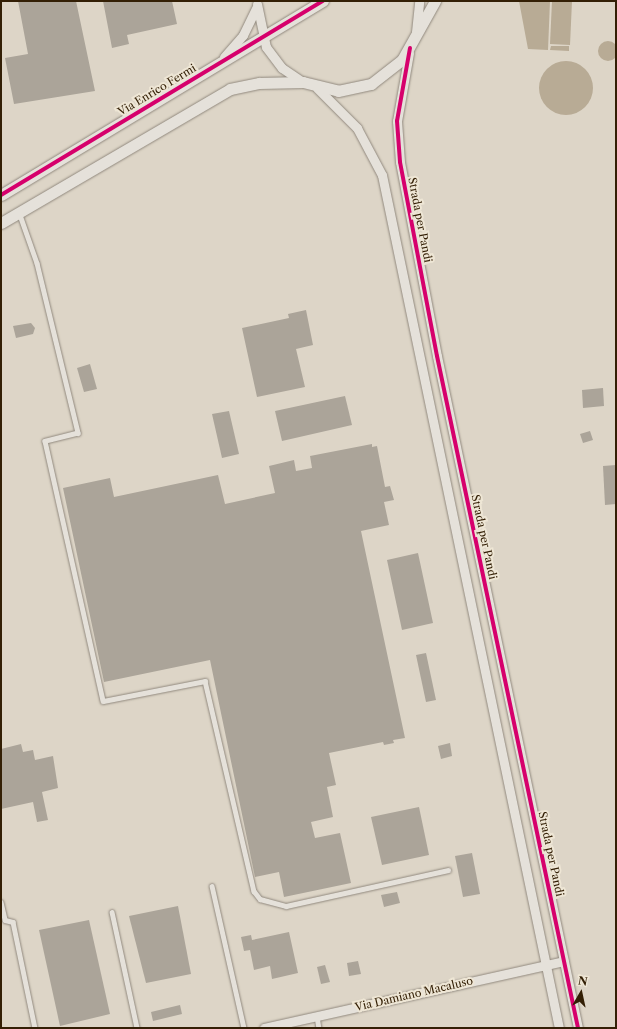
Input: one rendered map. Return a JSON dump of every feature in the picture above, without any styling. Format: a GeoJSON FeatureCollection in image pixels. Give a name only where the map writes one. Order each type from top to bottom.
{"type":"FeatureCollection","features":[{"type":"Feature","properties":{"kind":"street","name":"Via Enrico Fermi"},"geometry":{"type":"LineString","coordinates":[[1,195],[323,1]]}},
{"type":"Feature","properties":{"kind":"street"},"geometry":{"type":"LineString","coordinates":[[416,33],[419,1]]}},
{"type":"Feature","properties":{"kind":"street"},"geometry":{"type":"LineString","coordinates":[[258,2],[262,38],[282,68],[303,82],[317,88],[338,91],[371,84],[394,69],[410,48],[416,33],[435,1]]}},
{"type":"Feature","properties":{"kind":"street"},"geometry":{"type":"LineString","coordinates":[[214,66],[243,35],[258,2]]}},
{"type":"Feature","properties":{"kind":"street","name":"Strada per Pandi"},"geometry":{"type":"LineString","coordinates":[[410,48],[397,121],[400,162],[437,356],[578,1028]]}},
{"type":"Feature","properties":{"kind":"street"},"geometry":{"type":"LineString","coordinates":[[1,223],[203,102],[242,85],[303,82]]}},
{"type":"Feature","properties":{"kind":"street"},"geometry":{"type":"LineString","coordinates":[[317,88],[358,128],[382,175],[559,1028]]}},
{"type":"Feature","properties":{"kind":"street","name":"Via Damiano Macaluso"},"geometry":{"type":"LineString","coordinates":[[264,1028],[564,960]]}},
{"type":"Feature","properties":{"kind":"lane"},"geometry":{"type":"LineString","coordinates":[[19,212],[37,263],[78,432],[45,441],[103,701],[205,681],[254,891],[260,899],[286,906],[448,870]]}},
{"type":"Feature","properties":{"kind":"lane"},"geometry":{"type":"LineString","coordinates":[[212,886],[244,1028]]}},
{"type":"Feature","properties":{"kind":"lane"},"geometry":{"type":"LineString","coordinates":[[1,902],[5,920],[13,922],[35,1028]]}},
{"type":"Feature","properties":{"kind":"lane"},"geometry":{"type":"LineString","coordinates":[[112,912],[137,1028]]}},
{"type":"Feature","properties":{"kind":"lane"},"geometry":{"type":"LineString","coordinates":[[317,1016],[319,1028]]}},
{"type":"Feature","properties":{"kind":"shaded area"},"geometry":{"type":"Polygon","coordinates":[[[519,1],[550,1],[548,50],[528,49],[519,1]]]}},
{"type":"Feature","properties":{"kind":"shaded area"},"geometry":{"type":"Polygon","coordinates":[[[552,1],[572,1],[570,45],[550,44],[552,1]]]}},
{"type":"Feature","properties":{"kind":"shaded area"},"geometry":{"type":"Polygon","coordinates":[[[604,41],[612,41],[618,47],[618,55],[612,61],[604,61],[598,55],[598,47],[604,41]]]}},
{"type":"Feature","properties":{"kind":"shaded area"},"geometry":{"type":"Polygon","coordinates":[[[551,46],[569,46],[569,51],[550,50],[551,46]]]}},
{"type":"Feature","properties":{"kind":"shaded area"},"geometry":{"type":"Polygon","coordinates":[[[561,61],[571,61],[581,65],[589,73],[593,83],[593,93],[589,103],[581,111],[571,115],[561,115],[551,111],[543,103],[539,93],[539,83],[543,73],[551,65],[561,61]]]}},
{"type":"Feature","properties":{"kind":"building"},"geometry":{"type":"Polygon","coordinates":[[[18,1],[76,1],[95,91],[14,104],[5,58],[28,54],[18,1]]]}},
{"type":"Feature","properties":{"kind":"building"},"geometry":{"type":"Polygon","coordinates":[[[103,1],[172,1],[177,24],[127,35],[129,44],[112,48],[103,1]]]}},
{"type":"Feature","properties":{"kind":"building"},"geometry":{"type":"Polygon","coordinates":[[[306,310],[313,345],[296,349],[305,387],[257,397],[242,328],[289,318],[288,314],[306,310]]]}},
{"type":"Feature","properties":{"kind":"building"},"geometry":{"type":"Polygon","coordinates":[[[31,323],[35,328],[33,334],[16,338],[13,326],[31,323]]]}},
{"type":"Feature","properties":{"kind":"building"},"geometry":{"type":"Polygon","coordinates":[[[90,364],[97,389],[84,392],[77,368],[90,364]]]}},
{"type":"Feature","properties":{"kind":"building"},"geometry":{"type":"Polygon","coordinates":[[[603,388],[604,406],[583,408],[582,390],[603,388]]]}},
{"type":"Feature","properties":{"kind":"building"},"geometry":{"type":"Polygon","coordinates":[[[345,396],[352,425],[282,441],[275,411],[345,396]]]}},
{"type":"Feature","properties":{"kind":"building"},"geometry":{"type":"Polygon","coordinates":[[[229,411],[239,454],[222,458],[212,414],[229,411]]]}},
{"type":"Feature","properties":{"kind":"building"},"geometry":{"type":"Polygon","coordinates":[[[590,431],[593,440],[583,443],[580,434],[590,431]]]}},
{"type":"Feature","properties":{"kind":"building"},"geometry":{"type":"Polygon","coordinates":[[[372,444],[372,447],[377,446],[385,487],[390,486],[394,500],[384,502],[389,525],[361,531],[405,738],[393,740],[394,743],[384,745],[383,742],[329,753],[336,785],[327,787],[333,817],[311,822],[315,838],[340,833],[351,883],[284,897],[279,872],[255,877],[210,660],[104,682],[63,488],[110,478],[114,497],[218,475],[225,504],[275,493],[269,466],[294,460],[296,471],[312,468],[310,456],[372,444]]]}},
{"type":"Feature","properties":{"kind":"building"},"geometry":{"type":"Polygon","coordinates":[[[616,465],[616,504],[605,505],[603,466],[616,465]]]}},
{"type":"Feature","properties":{"kind":"building"},"geometry":{"type":"Polygon","coordinates":[[[418,553],[433,623],[402,630],[387,560],[418,553]]]}},
{"type":"Feature","properties":{"kind":"building"},"geometry":{"type":"Polygon","coordinates":[[[426,653],[436,700],[426,702],[416,655],[426,653]]]}},
{"type":"Feature","properties":{"kind":"building"},"geometry":{"type":"Polygon","coordinates":[[[450,743],[452,756],[441,759],[438,746],[450,743]]]}},
{"type":"Feature","properties":{"kind":"building"},"geometry":{"type":"Polygon","coordinates":[[[21,744],[23,752],[33,750],[35,760],[53,756],[58,788],[42,792],[48,820],[37,822],[33,802],[1,809],[1,749],[21,744]]]}},
{"type":"Feature","properties":{"kind":"building"},"geometry":{"type":"Polygon","coordinates":[[[419,807],[429,855],[382,865],[371,817],[419,807]]]}},
{"type":"Feature","properties":{"kind":"building"},"geometry":{"type":"Polygon","coordinates":[[[472,853],[480,894],[463,897],[455,856],[472,853]]]}},
{"type":"Feature","properties":{"kind":"building"},"geometry":{"type":"Polygon","coordinates":[[[397,892],[400,903],[384,907],[381,895],[397,892]]]}},
{"type":"Feature","properties":{"kind":"building"},"geometry":{"type":"Polygon","coordinates":[[[178,906],[191,974],[146,983],[129,916],[178,906]]]}},
{"type":"Feature","properties":{"kind":"building"},"geometry":{"type":"Polygon","coordinates":[[[89,920],[110,1014],[60,1026],[39,930],[89,920]]]}},
{"type":"Feature","properties":{"kind":"building"},"geometry":{"type":"Polygon","coordinates":[[[289,932],[298,973],[272,979],[270,966],[254,970],[250,950],[244,951],[241,937],[251,935],[252,940],[289,932]]]}},
{"type":"Feature","properties":{"kind":"building"},"geometry":{"type":"Polygon","coordinates":[[[358,961],[361,974],[349,976],[347,963],[358,961]]]}},
{"type":"Feature","properties":{"kind":"building"},"geometry":{"type":"Polygon","coordinates":[[[325,965],[330,982],[321,984],[317,967],[325,965]]]}},
{"type":"Feature","properties":{"kind":"building"},"geometry":{"type":"Polygon","coordinates":[[[180,1005],[182,1014],[153,1021],[151,1012],[180,1005]]]}},
{"type":"Feature","properties":{"kind":"cycle path"},"geometry":{"type":"LineString","coordinates":[[1,195],[323,1]]}},
{"type":"Feature","properties":{"kind":"cycle path"},"geometry":{"type":"LineString","coordinates":[[410,48],[397,121],[400,162],[437,356],[578,1028]]}}]}
